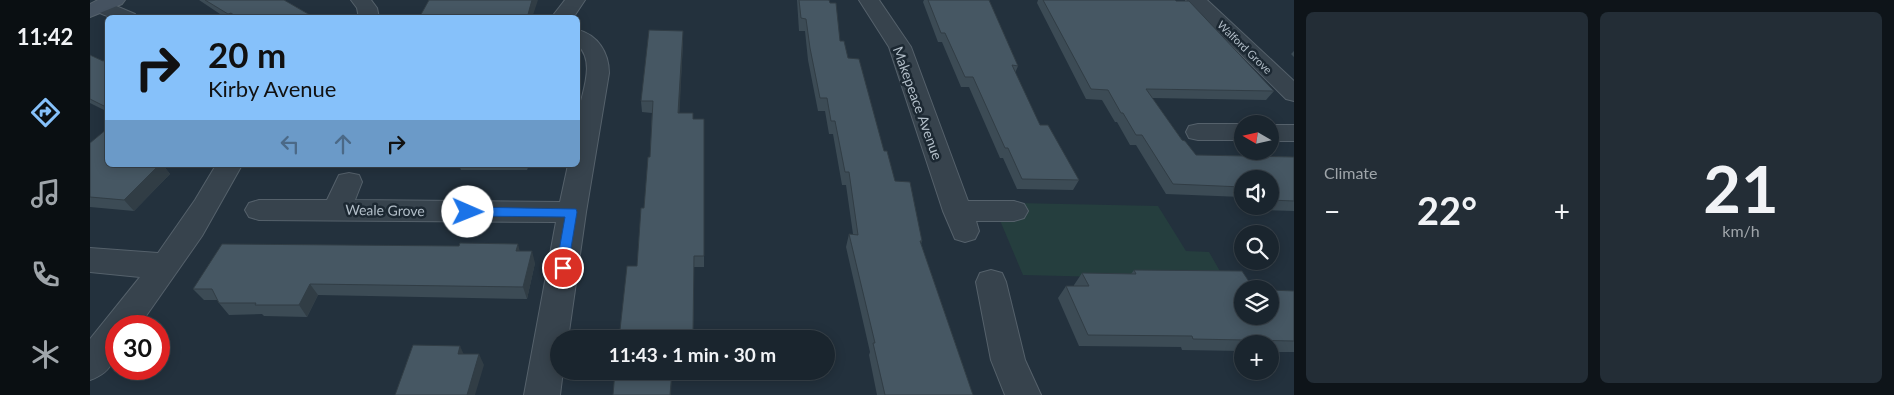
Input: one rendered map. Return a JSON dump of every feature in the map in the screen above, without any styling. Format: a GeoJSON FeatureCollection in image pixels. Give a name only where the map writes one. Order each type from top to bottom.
{"type":"FeatureCollection","features":[{"type":"Feature","properties":{"kind":"street"},"geometry":{"type":"LineString","coordinates":[[360,0],[367,8],[368,15]]}},
{"type":"Feature","properties":{"kind":"street"},"geometry":{"type":"LineString","coordinates":[[565,15],[575,0]]}},
{"type":"Feature","properties":{"kind":"street","name":"Makepeace Avenue"},"geometry":{"type":"LineString","coordinates":[[869,0],[900,47],[961,221],[1014,211]]}},
{"type":"Feature","properties":{"kind":"street","name":"Walford Grove"},"geometry":{"type":"LineString","coordinates":[[1196,0],[1294,94]]}},
{"type":"Feature","properties":{"kind":"street"},"geometry":{"type":"LineString","coordinates":[[102,6],[122,15]]}},
{"type":"Feature","properties":{"kind":"street"},"geometry":{"type":"LineString","coordinates":[[580,37],[589,44],[598,64],[580,166]]}},
{"type":"Feature","properties":{"kind":"street"},"geometry":{"type":"LineString","coordinates":[[1198,132],[1234,132]]}},
{"type":"Feature","properties":{"kind":"street"},"geometry":{"type":"LineString","coordinates":[[1279,133],[1294,133]]}},
{"type":"Feature","properties":{"kind":"street"},"geometry":{"type":"LineString","coordinates":[[128,315],[166,266],[215,191],[228,167]]}},
{"type":"Feature","properties":{"kind":"street"},"geometry":{"type":"LineString","coordinates":[[542,395],[580,167]]}},
{"type":"Feature","properties":{"kind":"street"},"geometry":{"type":"LineString","coordinates":[[337,210],[349,182]]}},
{"type":"Feature","properties":{"kind":"street","name":"Weale Grove"},"geometry":{"type":"LineString","coordinates":[[260,210],[572,212]]}},
{"type":"Feature","properties":{"kind":"street"},"geometry":{"type":"LineString","coordinates":[[90,260],[144,266],[166,266]]}},
{"type":"Feature","properties":{"kind":"street"},"geometry":{"type":"LineString","coordinates":[[991,282],[1008,360],[1023,395]]}},
{"type":"Feature","properties":{"kind":"street"},"geometry":{"type":"LineString","coordinates":[[90,365],[105,345]]}},
{"type":"Feature","properties":{"kind":"green space"},"geometry":{"type":"Polygon","coordinates":[[[1010,203],[1158,206],[1186,251],[1209,252],[1225,280],[1023,275],[999,218],[1010,203]]]}},
{"type":"Feature","properties":{"kind":"building"},"geometry":{"type":"Polygon","coordinates":[[[205,0],[284,0],[310,15],[234,15],[231,13],[228,14],[205,0]]]}},
{"type":"Feature","properties":{"kind":"building"},"geometry":{"type":"Polygon","coordinates":[[[429,0],[532,0],[528,15],[421,15],[429,0]]]}},
{"type":"Feature","properties":{"kind":"building"},"geometry":{"type":"Polygon","coordinates":[[[799,0],[829,0],[830,3],[836,3],[840,41],[844,41],[848,58],[859,59],[884,151],[887,151],[895,181],[910,182],[922,241],[920,241],[973,395],[885,395],[873,343],[875,343],[849,234],[858,235],[849,172],[845,172],[835,121],[831,121],[827,98],[820,98],[806,19],[801,18],[799,0]]]}},
{"type":"Feature","properties":{"kind":"building"},"geometry":{"type":"Polygon","coordinates":[[[928,0],[989,0],[1018,66],[1012,65],[1040,125],[1048,125],[1079,180],[1022,179],[1008,148],[1005,148],[973,77],[965,77],[945,33],[941,33],[928,0]]]}},
{"type":"Feature","properties":{"kind":"building"},"geometry":{"type":"Polygon","coordinates":[[[1043,0],[1189,1],[1274,91],[1146,89],[1182,140],[1185,141],[1196,155],[1234,156],[1234,160],[1279,160],[1279,157],[1294,157],[1294,201],[1279,200],[1279,170],[1234,170],[1234,187],[1173,184],[1142,135],[1136,135],[1108,90],[1091,89],[1043,0]]]}},
{"type":"Feature","properties":{"kind":"building"},"geometry":{"type":"Polygon","coordinates":[[[649,30],[683,31],[678,113],[693,113],[693,119],[704,119],[704,256],[694,256],[693,330],[620,330],[627,266],[637,266],[641,208],[644,208],[648,157],[650,157],[653,101],[641,101],[649,30]]]}},
{"type":"Feature","properties":{"kind":"building"},"geometry":{"type":"Polygon","coordinates":[[[90,55],[105,60],[105,106],[90,99],[90,55]]]}},
{"type":"Feature","properties":{"kind":"building"},"geometry":{"type":"Polygon","coordinates":[[[105,130],[105,167],[157,167],[124,200],[90,197],[90,143],[105,130]]]}},
{"type":"Feature","properties":{"kind":"building"},"geometry":{"type":"Polygon","coordinates":[[[460,243],[518,244],[516,251],[532,251],[523,287],[310,284],[299,305],[219,303],[212,289],[193,289],[222,244],[459,246],[460,243]]]}},
{"type":"Feature","properties":{"kind":"building"},"geometry":{"type":"Polygon","coordinates":[[[1134,270],[1242,271],[1248,280],[1234,280],[1234,325],[1279,325],[1279,290],[1294,291],[1294,341],[1279,341],[1279,335],[1234,335],[1234,340],[1193,339],[1192,336],[1088,335],[1066,286],[1089,286],[1082,273],[1136,274],[1134,270]]]}},
{"type":"Feature","properties":{"kind":"building"},"geometry":{"type":"Polygon","coordinates":[[[413,345],[460,346],[458,354],[479,354],[467,395],[395,395],[413,345]]]}},
{"type":"Feature","properties":{"kind":"building"},"geometry":{"type":"Polygon","coordinates":[[[614,380],[671,380],[670,395],[613,395],[614,380]]]}},
{"type":"Feature","properties":{"kind":"route"},"geometry":{"type":"LineString","coordinates":[[468,212],[572,212],[563,268]]}}]}
